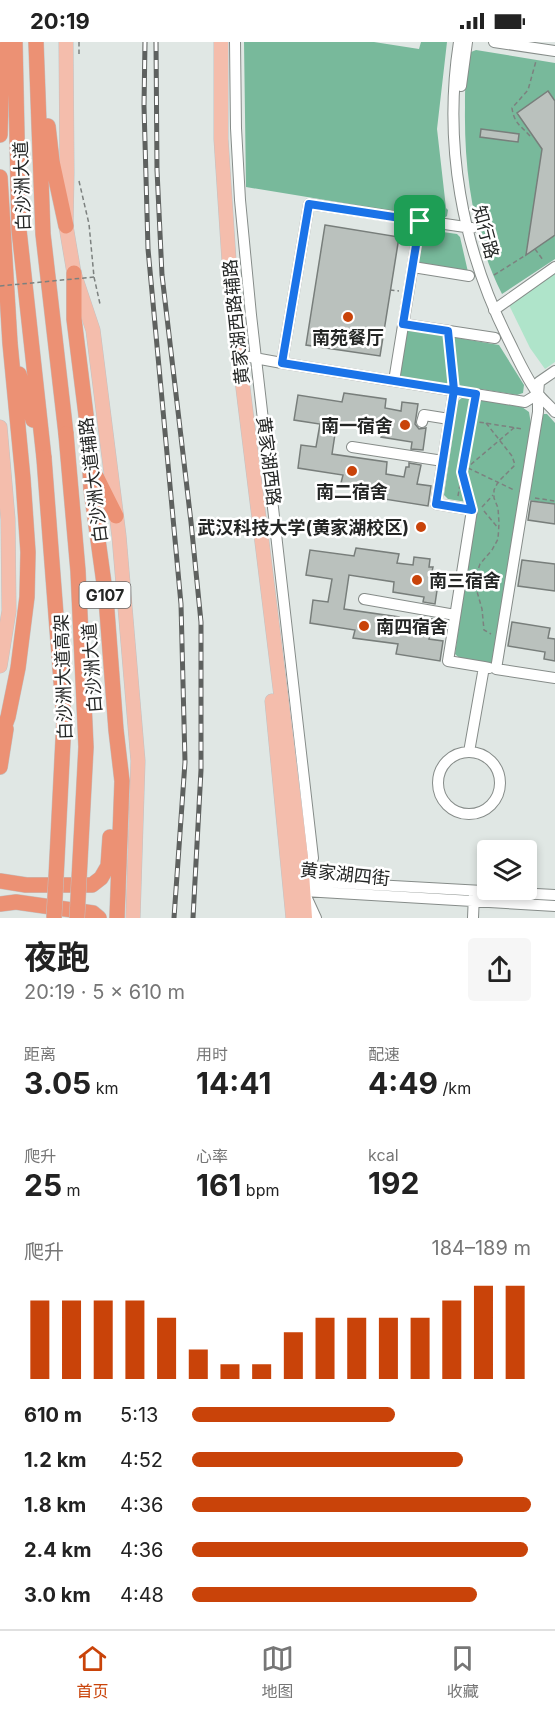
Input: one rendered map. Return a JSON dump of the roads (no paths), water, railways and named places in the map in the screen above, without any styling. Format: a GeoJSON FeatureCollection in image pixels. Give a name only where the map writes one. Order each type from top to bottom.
{"type":"FeatureCollection","features":[{"type":"Feature","properties":{"kind":"highway","name":"白沙洲大道"},"geometry":{"type":"LineString","coordinates":[[0,135],[1,68],[8,42]]}},
{"type":"Feature","properties":{"kind":"highway","name":"白沙洲大道"},"geometry":{"type":"LineString","coordinates":[[15,42],[19,230],[44,458]]}},
{"type":"Feature","properties":{"kind":"highway","name":"白沙洲大道"},"geometry":{"type":"LineString","coordinates":[[36,42],[43,234],[66,434]]}},
{"type":"Feature","properties":{"kind":"highway"},"geometry":{"type":"LineString","coordinates":[[37,75],[47,112],[51,161],[66,226]]}},
{"type":"Feature","properties":{"kind":"highway","name":"白沙洲大道"},"geometry":{"type":"LineString","coordinates":[[0,177],[9,343],[28,552],[27,597],[18,668],[8,717],[0,739]]}},
{"type":"Feature","properties":{"kind":"highway","name":"白沙洲大道"},"geometry":{"type":"LineString","coordinates":[[74,273],[74,319],[88,431],[91,489],[106,598],[122,781],[117,918]]}},
{"type":"Feature","properties":{"kind":"highway"},"geometry":{"type":"LineString","coordinates":[[0,302],[9,343],[44,458]]}},
{"type":"Feature","properties":{"kind":"highway"},"geometry":{"type":"LineString","coordinates":[[66,434],[72,408],[74,319]]}},
{"type":"Feature","properties":{"kind":"highway","name":"白沙洲大道高架"},"geometry":{"type":"LineString","coordinates":[[66,434],[78,571],[86,747],[77,918]]}},
{"type":"Feature","properties":{"kind":"highway","name":"白沙洲大道高架"},"geometry":{"type":"LineString","coordinates":[[44,458],[64,720],[54,918]]}},
{"type":"Feature","properties":{"kind":"highway"},"geometry":{"type":"LineString","coordinates":[[89,461],[116,516]]}},
{"type":"Feature","properties":{"kind":"highway"},"geometry":{"type":"LineString","coordinates":[[0,767],[8,717]]}},
{"type":"Feature","properties":{"kind":"highway"},"geometry":{"type":"LineString","coordinates":[[0,880],[26,885],[92,885],[101,878],[108,867],[116,730]]}},
{"type":"Feature","properties":{"kind":"highway"},"geometry":{"type":"LineString","coordinates":[[0,904],[16,902],[93,913],[99,918]]}},
{"type":"Feature","properties":{"kind":"main road","name":"白沙洲大道辅路"},"geometry":{"type":"LineString","coordinates":[[66,42],[68,172],[66,226],[74,273],[93,330],[116,516],[138,761],[133,918]]}},
{"type":"Feature","properties":{"kind":"main road","name":"黄家湖西路"},"geometry":{"type":"LineString","coordinates":[[213,42],[216,187],[229,329],[299,886],[305,918]]}},
{"type":"Feature","properties":{"kind":"main road","name":"黄家湖西路"},"geometry":{"type":"LineString","coordinates":[[221,42],[221,139],[225,210],[238,356],[299,886],[293,918]]}},
{"type":"Feature","properties":{"kind":"main road"},"geometry":{"type":"LineString","coordinates":[[0,427],[8,519],[9,611],[0,666]]}},
{"type":"Feature","properties":{"kind":"street","name":"黄家湖西路辅路"},"geometry":{"type":"LineString","coordinates":[[235,42],[240,200],[313,858],[299,886]]}},
{"type":"Feature","properties":{"kind":"street","name":"知行路"},"geometry":{"type":"LineString","coordinates":[[459,42],[453,122],[460,201],[497,308]]}},
{"type":"Feature","properties":{"kind":"street","name":"知行路"},"geometry":{"type":"LineString","coordinates":[[467,42],[460,90],[459,140],[469,228],[482,280],[538,388],[555,412]]}},
{"type":"Feature","properties":{"kind":"street"},"geometry":{"type":"LineString","coordinates":[[494,42],[515,43],[555,51]]}},
{"type":"Feature","properties":{"kind":"street"},"geometry":{"type":"LineString","coordinates":[[282,363],[309,204],[469,228]]}},
{"type":"Feature","properties":{"kind":"street"},"geometry":{"type":"LineString","coordinates":[[394,381],[420,221]]}},
{"type":"Feature","properties":{"kind":"street"},"geometry":{"type":"LineString","coordinates":[[413,267],[469,276]]}},
{"type":"Feature","properties":{"kind":"street"},"geometry":{"type":"LineString","coordinates":[[497,308],[553,269]]}},
{"type":"Feature","properties":{"kind":"street"},"geometry":{"type":"LineString","coordinates":[[403,324],[495,338]]}},
{"type":"Feature","properties":{"kind":"street"},"geometry":{"type":"LineString","coordinates":[[238,356],[525,402],[555,371]]}},
{"type":"Feature","properties":{"kind":"street"},"geometry":{"type":"LineString","coordinates":[[496,669],[538,412],[538,388]]}},
{"type":"Feature","properties":{"kind":"street","name":"知行路"},"geometry":{"type":"LineString","coordinates":[[538,388],[555,404]]}},
{"type":"Feature","properties":{"kind":"street"},"geometry":{"type":"LineString","coordinates":[[454,390],[436,504],[472,510],[448,662],[555,678]]}},
{"type":"Feature","properties":{"kind":"street"},"geometry":{"type":"LineString","coordinates":[[422,422],[424,415],[449,419]]}},
{"type":"Feature","properties":{"kind":"street"},"geometry":{"type":"LineString","coordinates":[[352,447],[442,461]]}},
{"type":"Feature","properties":{"kind":"street"},"geometry":{"type":"LineString","coordinates":[[364,599],[455,615]]}},
{"type":"Feature","properties":{"kind":"street"},"geometry":{"type":"LineString","coordinates":[[469,752],[484,667]]}},
{"type":"Feature","properties":{"kind":"street"},"geometry":{"type":"LineString","coordinates":[[469,752],[479,753],[494,765],[500,784],[492,802],[485,809],[476,813],[456,811],[447,805],[438,786],[438,776],[442,766],[449,758],[458,753],[469,752]]}},
{"type":"Feature","properties":{"kind":"street","name":"黄家湖四街"},"geometry":{"type":"LineString","coordinates":[[299,886],[474,896],[555,896]]}},
{"type":"Feature","properties":{"kind":"street"},"geometry":{"type":"LineString","coordinates":[[299,886],[316,918]]}},
{"type":"Feature","properties":{"kind":"street","name":"黄家湖四街"},"geometry":{"type":"LineString","coordinates":[[474,896],[555,906]]}},
{"type":"Feature","properties":{"kind":"street"},"geometry":{"type":"LineString","coordinates":[[473,918],[474,896]]}},
{"type":"Feature","properties":{"kind":"railway"},"geometry":{"type":"LineString","coordinates":[[145,42],[144,106],[148,249],[181,604],[185,762],[174,918]]}},
{"type":"Feature","properties":{"kind":"railway"},"geometry":{"type":"LineString","coordinates":[[156,42],[157,170],[162,275],[201,622],[201,770],[193,918]]}},
{"type":"Feature","properties":{"kind":"place","name":"南苑餐厅"},"geometry":{"type":"Point","coordinates":[348,317]}},
{"type":"Feature","properties":{"kind":"place","name":"南一宿舍"},"geometry":{"type":"Point","coordinates":[405,425]}},
{"type":"Feature","properties":{"kind":"place","name":"南二宿舍"},"geometry":{"type":"Point","coordinates":[352,471]}},
{"type":"Feature","properties":{"kind":"place","name":"武汉科技大学(黄家湖校区)"},"geometry":{"type":"Point","coordinates":[421,527]}},
{"type":"Feature","properties":{"kind":"place","name":"南三宿舍"},"geometry":{"type":"Point","coordinates":[417,580]}},
{"type":"Feature","properties":{"kind":"place","name":"南四宿舍"},"geometry":{"type":"Point","coordinates":[364,626]}}]}
